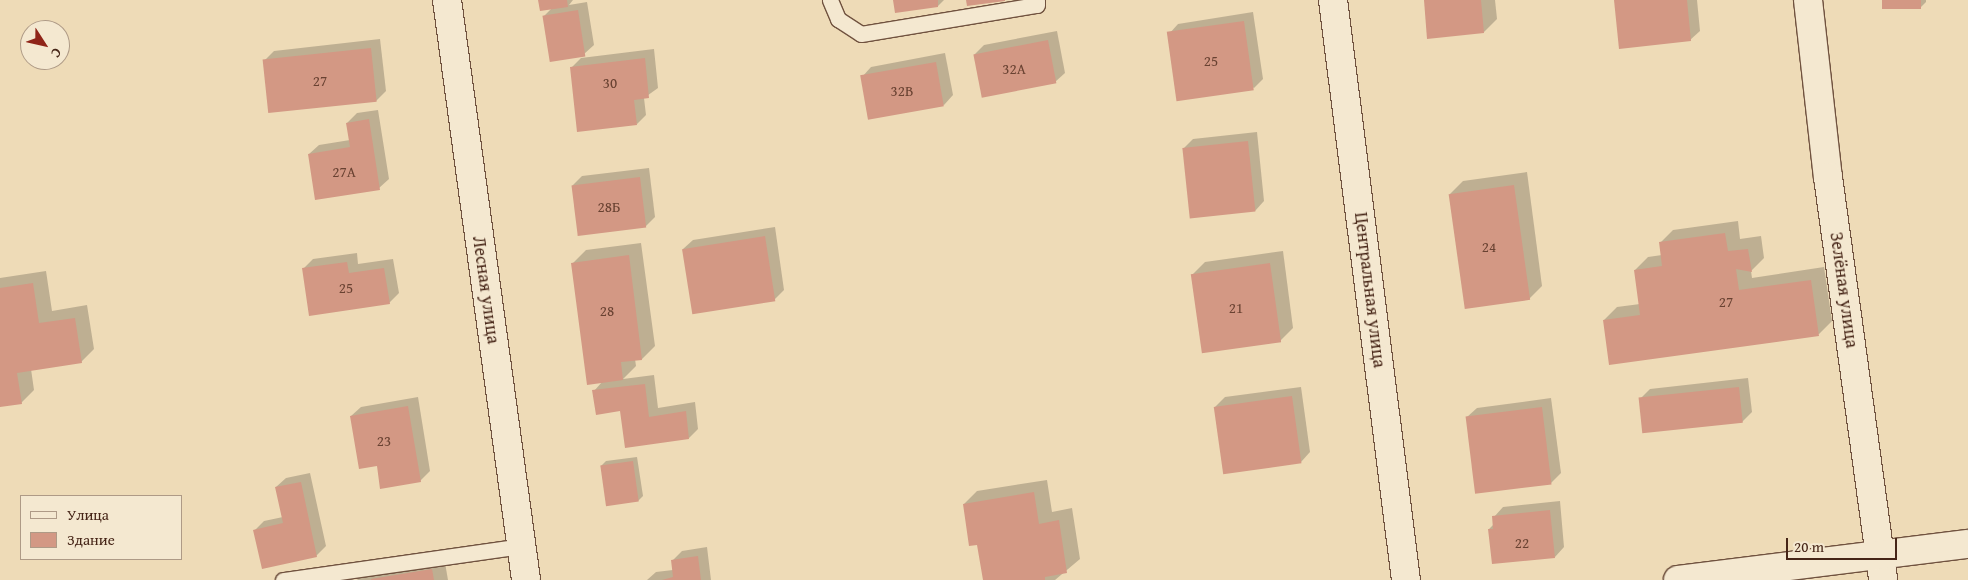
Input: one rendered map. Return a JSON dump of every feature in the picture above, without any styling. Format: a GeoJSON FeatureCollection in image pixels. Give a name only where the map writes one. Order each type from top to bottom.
{"type":"FeatureCollection","features":[{"type":"Feature","properties":{"kind":"street","name":"Лесная улица"},"geometry":{"type":"LineString","coordinates":[[447,0],[526,580]]}},
{"type":"Feature","properties":{"kind":"street","name":"Центральная улица"},"geometry":{"type":"LineString","coordinates":[[1333,0],[1406,580]]}},
{"type":"Feature","properties":{"kind":"street","name":"Зелёная улица"},"geometry":{"type":"LineString","coordinates":[[1808,0],[1881,567]]}},
{"type":"Feature","properties":{"kind":"street"},"geometry":{"type":"LineString","coordinates":[[1678,580],[1881,567],[1968,544]]}},
{"type":"Feature","properties":{"kind":"street"},"geometry":{"type":"LineString","coordinates":[[1881,567],[1902,580]]}},
{"type":"Feature","properties":{"kind":"lane"},"geometry":{"type":"LineString","coordinates":[[830,0],[838,18],[861,34],[1037,5],[1037,0]]}},
{"type":"Feature","properties":{"kind":"lane"},"geometry":{"type":"LineString","coordinates":[[282,580],[522,546]]}},
{"type":"Feature","properties":{"kind":"building"},"geometry":{"type":"Polygon","coordinates":[[[538,0],[567,0],[568,7],[540,11],[538,0]]]}},
{"type":"Feature","properties":{"kind":"building"},"geometry":{"type":"Polygon","coordinates":[[[893,0],[938,0],[938,7],[895,13],[893,0]]]}},
{"type":"Feature","properties":{"kind":"building"},"geometry":{"type":"Polygon","coordinates":[[[966,0],[1005,0],[1005,1],[967,6],[966,0]]]}},
{"type":"Feature","properties":{"kind":"building"},"geometry":{"type":"Polygon","coordinates":[[[1424,0],[1481,0],[1484,33],[1427,39],[1424,0]]]}},
{"type":"Feature","properties":{"kind":"building"},"geometry":{"type":"Polygon","coordinates":[[[1614,0],[1687,0],[1691,41],[1619,49],[1614,0]]]}},
{"type":"Feature","properties":{"kind":"building"},"geometry":{"type":"Polygon","coordinates":[[[1882,0],[1921,0],[1921,9],[1882,9],[1882,0]]]}},
{"type":"Feature","properties":{"kind":"building"},"geometry":{"type":"Polygon","coordinates":[[[578,10],[585,56],[550,62],[542,16],[578,10]]]}},
{"type":"Feature","properties":{"kind":"building"},"geometry":{"type":"Polygon","coordinates":[[[1244,21],[1254,90],[1177,101],[1167,32],[1244,21]]]}},
{"type":"Feature","properties":{"kind":"building"},"geometry":{"type":"Polygon","coordinates":[[[1048,40],[1056,83],[982,98],[973,55],[1048,40]]]}},
{"type":"Feature","properties":{"kind":"building"},"geometry":{"type":"Polygon","coordinates":[[[371,48],[377,102],[268,113],[263,59],[371,48]]]}},
{"type":"Feature","properties":{"kind":"building"},"geometry":{"type":"Polygon","coordinates":[[[645,58],[649,98],[634,100],[637,125],[577,132],[570,67],[645,58]]]}},
{"type":"Feature","properties":{"kind":"building"},"geometry":{"type":"Polygon","coordinates":[[[936,62],[944,106],[868,120],[860,75],[936,62]]]}},
{"type":"Feature","properties":{"kind":"building"},"geometry":{"type":"Polygon","coordinates":[[[369,119],[380,190],[315,200],[308,154],[350,147],[346,123],[369,119]]]}},
{"type":"Feature","properties":{"kind":"building"},"geometry":{"type":"Polygon","coordinates":[[[1248,141],[1255,212],[1190,219],[1182,148],[1248,141]]]}},
{"type":"Feature","properties":{"kind":"building"},"geometry":{"type":"Polygon","coordinates":[[[640,177],[646,228],[578,236],[572,185],[640,177]]]}},
{"type":"Feature","properties":{"kind":"building"},"geometry":{"type":"Polygon","coordinates":[[[1514,185],[1530,300],[1465,309],[1449,194],[1514,185]]]}},
{"type":"Feature","properties":{"kind":"building"},"geometry":{"type":"Polygon","coordinates":[[[1725,233],[1728,251],[1748,249],[1752,272],[1736,269],[1739,290],[1811,280],[1819,336],[1609,365],[1603,320],[1640,315],[1634,270],[1662,266],[1659,242],[1725,233]]]}},
{"type":"Feature","properties":{"kind":"building"},"geometry":{"type":"Polygon","coordinates":[[[765,236],[775,301],[692,314],[682,249],[765,236]]]}},
{"type":"Feature","properties":{"kind":"building"},"geometry":{"type":"Polygon","coordinates":[[[629,255],[642,360],[621,362],[623,380],[587,385],[571,263],[629,255]]]}},
{"type":"Feature","properties":{"kind":"building"},"geometry":{"type":"Polygon","coordinates":[[[347,262],[349,273],[384,268],[390,304],[309,316],[302,268],[347,262]]]}},
{"type":"Feature","properties":{"kind":"building"},"geometry":{"type":"Polygon","coordinates":[[[1270,263],[1281,342],[1202,353],[1191,274],[1270,263]]]}},
{"type":"Feature","properties":{"kind":"building"},"geometry":{"type":"Polygon","coordinates":[[[33,283],[39,323],[75,318],[82,363],[17,373],[22,404],[0,407],[0,288],[33,283]]]}},
{"type":"Feature","properties":{"kind":"building"},"geometry":{"type":"Polygon","coordinates":[[[645,384],[649,417],[686,411],[689,439],[625,448],[620,411],[596,415],[592,390],[645,384]]]}},
{"type":"Feature","properties":{"kind":"building"},"geometry":{"type":"Polygon","coordinates":[[[1739,387],[1743,423],[1642,433],[1639,398],[1739,387]]]}},
{"type":"Feature","properties":{"kind":"building"},"geometry":{"type":"Polygon","coordinates":[[[1292,396],[1301,463],[1223,474],[1214,407],[1292,396]]]}},
{"type":"Feature","properties":{"kind":"building"},"geometry":{"type":"Polygon","coordinates":[[[408,406],[421,482],[380,489],[377,466],[359,469],[350,416],[408,406]]]}},
{"type":"Feature","properties":{"kind":"building"},"geometry":{"type":"Polygon","coordinates":[[[1542,407],[1552,484],[1475,494],[1466,416],[1542,407]]]}},
{"type":"Feature","properties":{"kind":"building"},"geometry":{"type":"Polygon","coordinates":[[[633,461],[639,502],[606,506],[600,466],[633,461]]]}},
{"type":"Feature","properties":{"kind":"building"},"geometry":{"type":"Polygon","coordinates":[[[301,482],[317,557],[262,569],[253,530],[283,523],[275,487],[301,482]]]}},
{"type":"Feature","properties":{"kind":"building"},"geometry":{"type":"Polygon","coordinates":[[[1034,492],[1039,524],[1059,520],[1067,573],[1045,577],[1045,580],[983,580],[977,545],[969,546],[963,504],[1034,492]]]}},
{"type":"Feature","properties":{"kind":"building"},"geometry":{"type":"Polygon","coordinates":[[[1550,510],[1555,558],[1492,564],[1488,529],[1493,529],[1492,516],[1550,510]]]}},
{"type":"Feature","properties":{"kind":"building"},"geometry":{"type":"Polygon","coordinates":[[[698,556],[701,580],[662,580],[673,577],[671,560],[698,556]]]}},
{"type":"Feature","properties":{"kind":"building"},"geometry":{"type":"Polygon","coordinates":[[[432,569],[434,580],[371,580],[371,579],[432,569]]]}}]}
